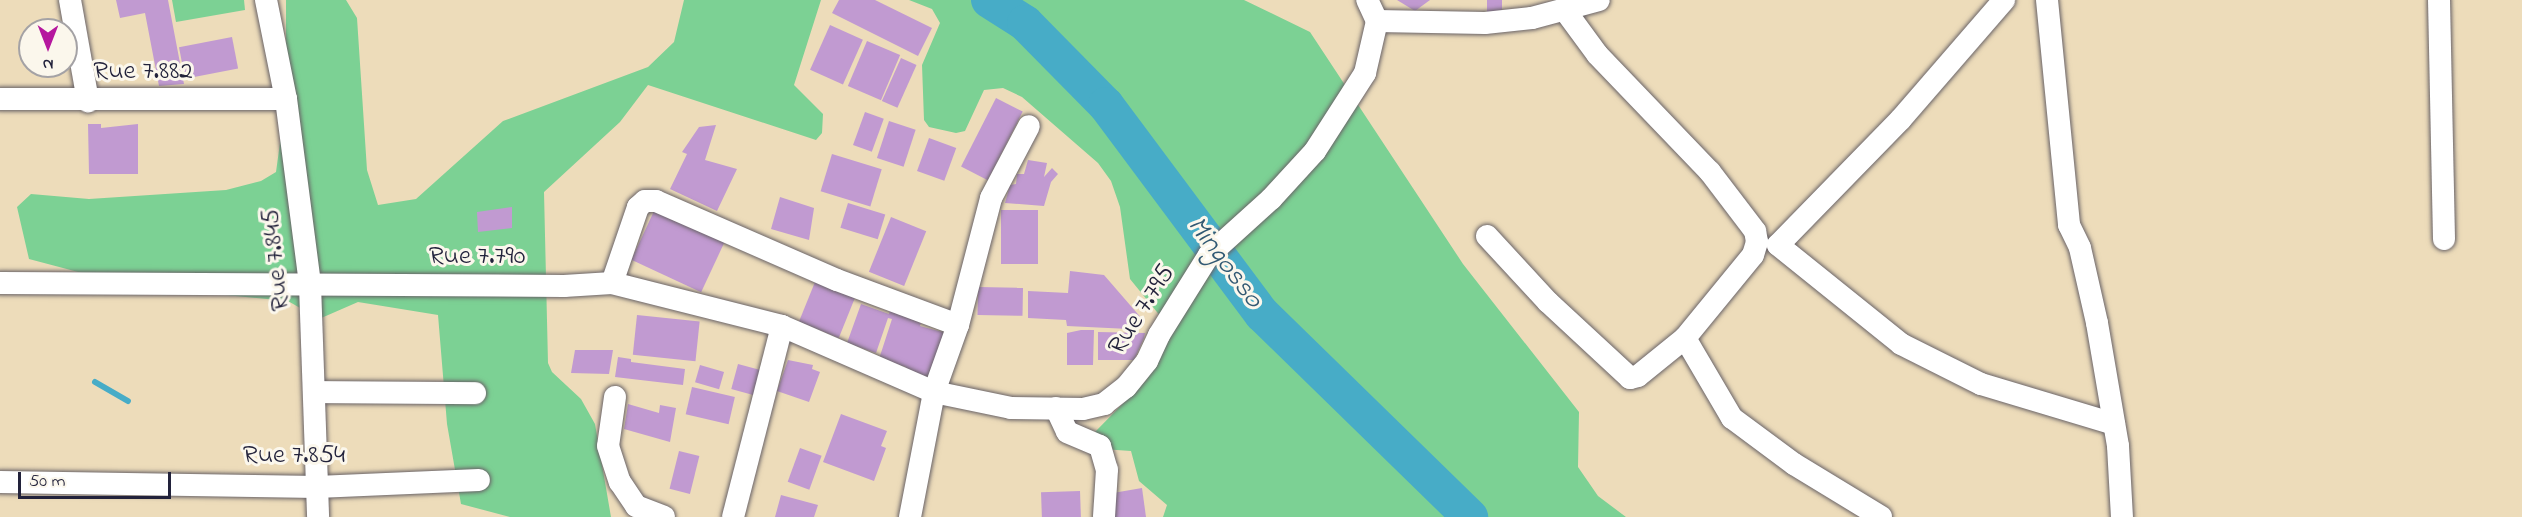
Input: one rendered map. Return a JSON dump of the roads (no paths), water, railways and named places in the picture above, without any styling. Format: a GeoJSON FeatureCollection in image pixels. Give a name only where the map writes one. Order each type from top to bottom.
{"type":"FeatureCollection","features":[{"type":"Feature","properties":{"kind":"street"},"geometry":{"type":"LineString","coordinates":[[70,0],[88,101]]}},
{"type":"Feature","properties":{"kind":"street","name":"Rue 7.845"},"geometry":{"type":"LineString","coordinates":[[266,0],[286,99],[310,285],[316,392],[318,517]]}},
{"type":"Feature","properties":{"kind":"street"},"geometry":{"type":"LineString","coordinates":[[1367,0],[1377,21],[1485,23],[1532,18],[1599,0]]}},
{"type":"Feature","properties":{"kind":"street"},"geometry":{"type":"LineString","coordinates":[[2004,0],[1901,119],[1778,245],[1901,344],[1981,384],[2114,424]]}},
{"type":"Feature","properties":{"kind":"street"},"geometry":{"type":"LineString","coordinates":[[2048,0],[2069,225],[2080,248],[2090,290],[2114,424],[2122,517]]}},
{"type":"Feature","properties":{"kind":"street"},"geometry":{"type":"LineString","coordinates":[[2439,0],[2444,239]]}},
{"type":"Feature","properties":{"kind":"street"},"geometry":{"type":"LineString","coordinates":[[1486,236],[1548,302],[1630,378],[1638,376],[1685,338],[1753,255],[1757,242],[1755,231],[1710,172],[1597,54],[1564,9]]}},
{"type":"Feature","properties":{"kind":"street","name":"Rue 7.795"},"geometry":{"type":"LineString","coordinates":[[934,392],[1011,408],[1083,409],[1104,404],[1148,361],[1159,335],[1209,255],[1271,200],[1316,151],[1351,100],[1365,73],[1377,21]]}},
{"type":"Feature","properties":{"kind":"street","name":"Rue 7.882"},"geometry":{"type":"LineString","coordinates":[[0,99],[88,101],[286,99]]}},
{"type":"Feature","properties":{"kind":"street"},"geometry":{"type":"LineString","coordinates":[[910,517],[934,392],[957,325],[991,198],[1029,126]]}},
{"type":"Feature","properties":{"kind":"street"},"geometry":{"type":"LineString","coordinates":[[612,283],[638,207],[645,201],[656,201],[837,280],[957,325]]}},
{"type":"Feature","properties":{"kind":"street","name":"Rue 7.790"},"geometry":{"type":"LineString","coordinates":[[0,283],[310,285],[612,283],[782,326],[934,392]]}},
{"type":"Feature","properties":{"kind":"street"},"geometry":{"type":"LineString","coordinates":[[733,517],[782,326]]}},
{"type":"Feature","properties":{"kind":"street"},"geometry":{"type":"LineString","coordinates":[[1685,338],[1732,418],[1794,464],[1881,517]]}},
{"type":"Feature","properties":{"kind":"street"},"geometry":{"type":"LineString","coordinates":[[316,392],[475,393]]}},
{"type":"Feature","properties":{"kind":"street"},"geometry":{"type":"LineString","coordinates":[[615,397],[608,446],[613,465],[636,506],[664,517]]}},
{"type":"Feature","properties":{"kind":"street"},"geometry":{"type":"LineString","coordinates":[[1056,408],[1062,428],[1100,446],[1107,470],[1104,517]]}},
{"type":"Feature","properties":{"kind":"street","name":"Rue 7.854"},"geometry":{"type":"LineString","coordinates":[[0,482],[317,487],[479,480]]}},
{"type":"Feature","properties":{"kind":"waterway","name":"Mingosso"},"geometry":{"type":"LineString","coordinates":[[989,0],[1025,23],[1106,105],[1262,314],[1470,517]]}},
{"type":"Feature","properties":{"kind":"waterway"},"geometry":{"type":"LineString","coordinates":[[95,382],[128,401]]}}]}
